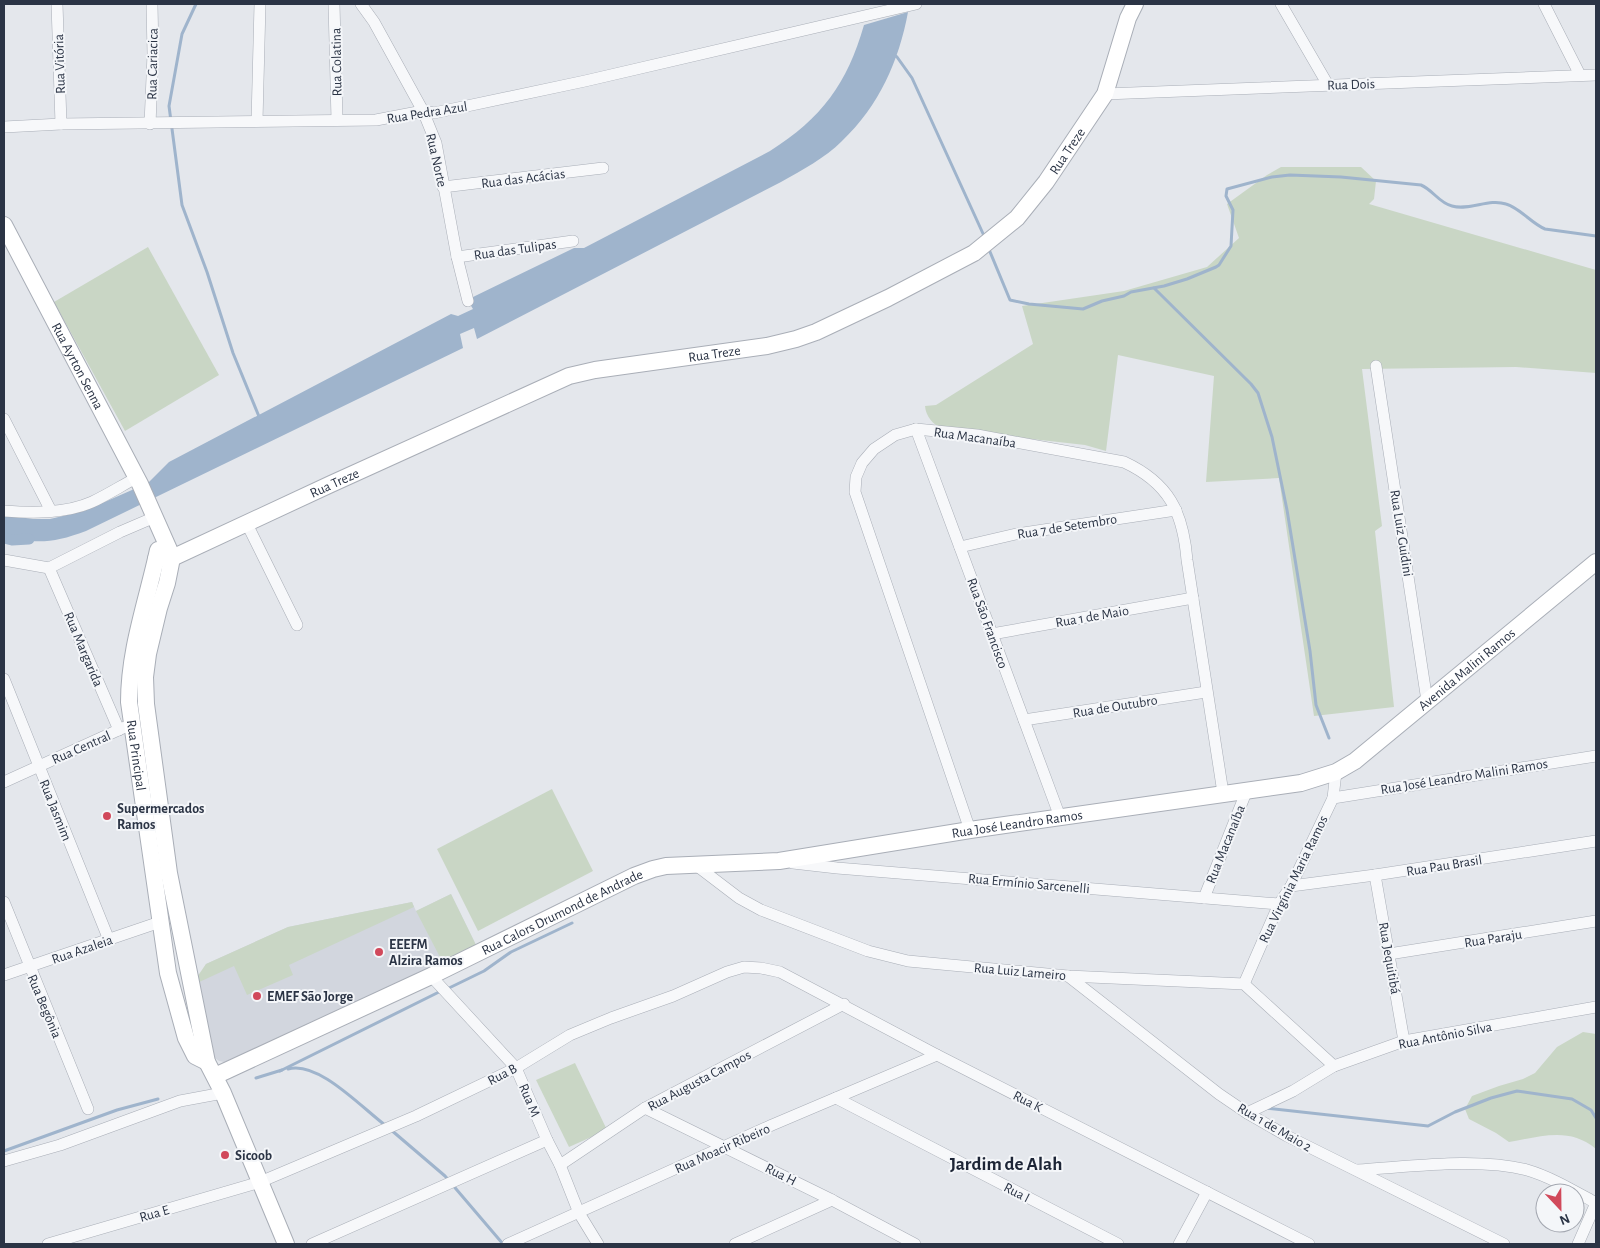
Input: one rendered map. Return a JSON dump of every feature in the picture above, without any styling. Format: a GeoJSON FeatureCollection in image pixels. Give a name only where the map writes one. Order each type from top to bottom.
{"type":"FeatureCollection","features":[{"type":"Feature","properties":{"kind":"street","name":"Rua Vitória"},"geometry":{"type":"LineString","coordinates":[[57,4],[61,124]]}},
{"type":"Feature","properties":{"kind":"street","name":"Rua Cariacica"},"geometry":{"type":"LineString","coordinates":[[150,124],[154,54],[152,4]]}},
{"type":"Feature","properties":{"kind":"street"},"geometry":{"type":"LineString","coordinates":[[257,121],[260,4]]}},
{"type":"Feature","properties":{"kind":"street","name":"Rua Colatina"},"geometry":{"type":"LineString","coordinates":[[334,4],[337,120]]}},
{"type":"Feature","properties":{"kind":"street","name":"Rua Norte"},"geometry":{"type":"LineString","coordinates":[[362,4],[374,22],[423,111],[436,143],[468,301]]}},
{"type":"Feature","properties":{"kind":"street","name":"Rua Treze"},"geometry":{"type":"LineString","coordinates":[[164,559],[247,524],[569,376],[595,370],[767,346],[796,339],[816,332],[888,298],[974,253],[1017,218],[1046,182],[1105,94],[1128,18],[1135,4]]}},
{"type":"Feature","properties":{"kind":"street"},"geometry":{"type":"LineString","coordinates":[[1281,4],[1328,85]]}},
{"type":"Feature","properties":{"kind":"street"},"geometry":{"type":"LineString","coordinates":[[1544,4],[1580,75]]}},
{"type":"Feature","properties":{"kind":"street","name":"Rua Pedra Azul"},"geometry":{"type":"LineString","coordinates":[[4,127],[61,124],[376,120],[423,111],[434,114],[586,81],[910,5]]}},
{"type":"Feature","properties":{"kind":"street","name":"Rua Dois"},"geometry":{"type":"LineString","coordinates":[[1105,94],[1596,75]]}},
{"type":"Feature","properties":{"kind":"street","name":"Rua das Acácias"},"geometry":{"type":"LineString","coordinates":[[444,188],[603,168]]}},
{"type":"Feature","properties":{"kind":"street","name":"Rua Ayrton Senna"},"geometry":{"type":"LineString","coordinates":[[4,225],[155,517]]}},
{"type":"Feature","properties":{"kind":"street","name":"Rua das Tulipas"},"geometry":{"type":"LineString","coordinates":[[458,257],[574,241]]}},
{"type":"Feature","properties":{"kind":"street","name":"Rua Luiz Guidini"},"geometry":{"type":"LineString","coordinates":[[1376,366],[1427,701]]}},
{"type":"Feature","properties":{"kind":"street"},"geometry":{"type":"LineString","coordinates":[[4,419],[51,511]]}},
{"type":"Feature","properties":{"kind":"street","name":"Rua Macanaíba"},"geometry":{"type":"LineString","coordinates":[[970,830],[855,492],[856,478],[862,463],[874,449],[895,435],[916,430],[978,435],[1124,462],[1142,470],[1165,492],[1176,510],[1185,539],[1206,692],[1223,793]]}},
{"type":"Feature","properties":{"kind":"street","name":"Rua São Francisco"},"geometry":{"type":"LineString","coordinates":[[916,430],[1060,817]]}},
{"type":"Feature","properties":{"kind":"street"},"geometry":{"type":"LineString","coordinates":[[4,511],[51,511],[68,508],[92,502],[138,481]]}},
{"type":"Feature","properties":{"kind":"street","name":"Rua 7 de Setembro"},"geometry":{"type":"LineString","coordinates":[[960,547],[1016,534],[1176,510]]}},
{"type":"Feature","properties":{"kind":"street"},"geometry":{"type":"LineString","coordinates":[[4,560],[49,568],[120,532],[155,517]]}},
{"type":"Feature","properties":{"kind":"street","name":"Rua Principal"},"geometry":{"type":"LineString","coordinates":[[155,517],[167,583],[148,654],[145,677],[146,704],[169,873],[216,1080],[286,1244]]}},
{"type":"Feature","properties":{"kind":"street"},"geometry":{"type":"LineString","coordinates":[[247,524],[297,625]]}},
{"type":"Feature","properties":{"kind":"street","name":"Rua Principal"},"geometry":{"type":"LineString","coordinates":[[164,559],[135,641],[125,727],[168,973],[186,1038],[195,1056],[216,1080]]}},
{"type":"Feature","properties":{"kind":"street","name":"Avenida Malini Ramos"},"geometry":{"type":"LineString","coordinates":[[1336,772],[1355,761],[1596,562]]}},
{"type":"Feature","properties":{"kind":"street","name":"Rua Margarida"},"geometry":{"type":"LineString","coordinates":[[49,568],[125,727]]}},
{"type":"Feature","properties":{"kind":"street","name":"Rua 1 de Maio"},"geometry":{"type":"LineString","coordinates":[[992,634],[1193,598]]}},
{"type":"Feature","properties":{"kind":"street","name":"Rua Jasmim"},"geometry":{"type":"LineString","coordinates":[[4,679],[109,940]]}},
{"type":"Feature","properties":{"kind":"street","name":"Rua de Outubro"},"geometry":{"type":"LineString","coordinates":[[1024,720],[1206,692]]}},
{"type":"Feature","properties":{"kind":"street","name":"Rua Central"},"geometry":{"type":"LineString","coordinates":[[4,782],[125,727]]}},
{"type":"Feature","properties":{"kind":"street","name":"Rua José Leandro Malini Ramos"},"geometry":{"type":"LineString","coordinates":[[1333,798],[1596,756]]}},
{"type":"Feature","properties":{"kind":"street","name":"Rua José Leandro Ramos"},"geometry":{"type":"LineString","coordinates":[[697,866],[779,861],[970,830],[1301,783],[1336,772]]}},
{"type":"Feature","properties":{"kind":"street","name":"Rua Virgínia Maria Ramos"},"geometry":{"type":"LineString","coordinates":[[1244,984],[1279,904],[1291,886],[1333,798],[1336,772]]}},
{"type":"Feature","properties":{"kind":"street","name":"Rua Macanaíba"},"geometry":{"type":"LineString","coordinates":[[1204,898],[1247,790]]}},
{"type":"Feature","properties":{"kind":"street","name":"Rua Pau Brasil"},"geometry":{"type":"LineString","coordinates":[[1291,886],[1375,876],[1596,841]]}},
{"type":"Feature","properties":{"kind":"street","name":"Rua Ermínio Sarcenelli"},"geometry":{"type":"LineString","coordinates":[[779,861],[847,869],[1279,904]]}},
{"type":"Feature","properties":{"kind":"street","name":"Rua Calors Drumond de Andrade"},"geometry":{"type":"LineString","coordinates":[[216,1080],[634,876],[666,866],[697,866]]}},
{"type":"Feature","properties":{"kind":"street","name":"Rua Luiz Lameiro"},"geometry":{"type":"LineString","coordinates":[[697,866],[739,898],[762,910],[888,957],[908,961],[1068,976],[1244,984]]}},
{"type":"Feature","properties":{"kind":"street","name":"Rua Jequitibá"},"geometry":{"type":"LineString","coordinates":[[1375,876],[1404,1041]]}},
{"type":"Feature","properties":{"kind":"street","name":"Rua Begônia"},"geometry":{"type":"LineString","coordinates":[[4,902],[88,1109]]}},
{"type":"Feature","properties":{"kind":"street","name":"Rua Paraju"},"geometry":{"type":"LineString","coordinates":[[1389,954],[1596,921]]}},
{"type":"Feature","properties":{"kind":"street","name":"Rua Azaleia"},"geometry":{"type":"LineString","coordinates":[[4,976],[160,922]]}},
{"type":"Feature","properties":{"kind":"street","name":"Rua K"},"geometry":{"type":"LineString","coordinates":[[744,967],[780,972],[844,1004],[937,1055],[1309,1244]]}},
{"type":"Feature","properties":{"kind":"street","name":"Rua B"},"geometry":{"type":"LineString","coordinates":[[260,1182],[416,1116],[516,1068],[570,1035],[673,996],[727,972],[744,967]]}},
{"type":"Feature","properties":{"kind":"street","name":"Rua M"},"geometry":{"type":"LineString","coordinates":[[431,976],[516,1068],[560,1165],[579,1213],[598,1244]]}},
{"type":"Feature","properties":{"kind":"street","name":"Rua 1 de Maio 2"},"geometry":{"type":"LineString","coordinates":[[1068,976],[1219,1094],[1247,1113],[1287,1136],[1504,1244]]}},
{"type":"Feature","properties":{"kind":"street"},"geometry":{"type":"LineString","coordinates":[[1244,984],[1334,1066]]}},
{"type":"Feature","properties":{"kind":"street","name":"Rua Augusta Campos"},"geometry":{"type":"LineString","coordinates":[[560,1165],[645,1108],[844,1004]]}},
{"type":"Feature","properties":{"kind":"street","name":"Rua Antônio Silva"},"geometry":{"type":"LineString","coordinates":[[1247,1113],[1293,1091],[1334,1066],[1404,1041],[1596,1007]]}},
{"type":"Feature","properties":{"kind":"street","name":"Rua Moacir Ribeiro"},"geometry":{"type":"LineString","coordinates":[[508,1244],[724,1146],[937,1055]]}},
{"type":"Feature","properties":{"kind":"street"},"geometry":{"type":"LineString","coordinates":[[4,1161],[60,1145],[180,1101],[216,1080]]}},
{"type":"Feature","properties":{"kind":"street","name":"Rua I"},"geometry":{"type":"LineString","coordinates":[[836,1098],[1118,1244]]}},
{"type":"Feature","properties":{"kind":"street","name":"Rua H"},"geometry":{"type":"LineString","coordinates":[[645,1108],[832,1200],[915,1244]]}},
{"type":"Feature","properties":{"kind":"street"},"geometry":{"type":"LineString","coordinates":[[312,1244],[548,1140]]}},
{"type":"Feature","properties":{"kind":"street"},"geometry":{"type":"LineString","coordinates":[[1356,1170],[1471,1164],[1505,1165],[1529,1171],[1552,1180],[1596,1203],[1578,1244]]}},
{"type":"Feature","properties":{"kind":"street","name":"Rua E"},"geometry":{"type":"LineString","coordinates":[[48,1244],[260,1182]]}},
{"type":"Feature","properties":{"kind":"street"},"geometry":{"type":"LineString","coordinates":[[1179,1244],[1207,1192]]}},
{"type":"Feature","properties":{"kind":"street"},"geometry":{"type":"LineString","coordinates":[[735,1244],[832,1200]]}},
{"type":"Feature","properties":{"kind":"shaded area"},"geometry":{"type":"Polygon","coordinates":[[[451,894],[476,945],[371,997],[265,1045],[224,1062],[215,1058],[195,984],[206,964],[288,927],[412,902],[416,911],[451,894]]]}},
{"type":"Feature","properties":{"kind":"green space"},"geometry":{"type":"Polygon","coordinates":[[[1281,167],[1361,167],[1376,181],[1374,199],[1369,204],[1596,270],[1596,373],[1516,367],[1362,369],[1382,526],[1375,531],[1394,707],[1314,716],[1279,478],[1206,482],[1214,376],[1118,355],[1106,451],[1085,445],[942,429],[930,420],[925,406],[936,405],[1033,344],[1022,306],[1124,291],[1207,267],[1239,238],[1227,204],[1281,167]]]}},
{"type":"Feature","properties":{"kind":"green space"},"geometry":{"type":"Polygon","coordinates":[[[148,247],[219,375],[125,431],[54,302],[148,247]]]}},
{"type":"Feature","properties":{"kind":"green space"},"geometry":{"type":"Polygon","coordinates":[[[552,789],[593,871],[478,931],[437,849],[552,789]]]}},
{"type":"Feature","properties":{"kind":"green space"},"geometry":{"type":"Polygon","coordinates":[[[451,894],[476,945],[442,961],[416,911],[451,894]]]}},
{"type":"Feature","properties":{"kind":"green space"},"geometry":{"type":"Polygon","coordinates":[[[412,902],[414,907],[289,965],[293,975],[247,995],[234,966],[195,984],[195,980],[206,964],[288,927],[412,902]]]}},
{"type":"Feature","properties":{"kind":"green space"},"geometry":{"type":"Polygon","coordinates":[[[1583,1032],[1596,1034],[1596,1149],[1586,1142],[1565,1135],[1543,1136],[1509,1142],[1469,1119],[1465,1109],[1472,1096],[1523,1079],[1535,1073],[1557,1047],[1583,1032]]]}},
{"type":"Feature","properties":{"kind":"green space"},"geometry":{"type":"Polygon","coordinates":[[[575,1063],[607,1130],[569,1147],[536,1080],[575,1063]]]}},
{"type":"Feature","properties":{"kind":"water"},"geometry":{"type":"Polygon","coordinates":[[[908,12],[893,65],[886,82],[867,113],[835,147],[797,173],[477,339],[474,328],[460,334],[463,348],[86,531],[46,541],[27,541],[4,537],[4,515],[50,519],[84,511],[148,483],[169,462],[451,314],[458,316],[473,309],[468,301],[473,297],[574,248],[584,248],[770,151],[804,126],[830,98],[849,65],[864,25],[908,12]]]}},
{"type":"Feature","properties":{"kind":"waterway"},"geometry":{"type":"LineString","coordinates":[[196,4],[182,34],[169,106],[182,205],[207,272],[233,353],[260,419]]}},
{"type":"Feature","properties":{"kind":"waterway"},"geometry":{"type":"LineString","coordinates":[[894,55],[912,78],[985,238]]}},
{"type":"Feature","properties":{"kind":"waterway"},"geometry":{"type":"LineString","coordinates":[[988,247],[1010,300],[1029,304],[1083,309],[1131,292],[1164,286],[1187,279],[1216,267],[1231,246],[1233,210],[1226,196],[1227,189],[1272,177],[1290,175],[1341,177],[1421,185],[1443,202],[1452,206],[1466,207],[1493,202],[1506,204],[1545,229],[1596,236]]}},
{"type":"Feature","properties":{"kind":"waterway"},"geometry":{"type":"LineString","coordinates":[[1154,288],[1258,393],[1272,437],[1287,510],[1310,651],[1316,705],[1329,738]]}},
{"type":"Feature","properties":{"kind":"waterway"},"geometry":{"type":"LineString","coordinates":[[4,538],[12,540],[29,539]]}},
{"type":"Feature","properties":{"kind":"waterway"},"geometry":{"type":"LineString","coordinates":[[447,989],[484,971],[511,952],[572,923]]}},
{"type":"Feature","properties":{"kind":"waterway"},"geometry":{"type":"LineString","coordinates":[[280,1071],[441,991]]}},
{"type":"Feature","properties":{"kind":"waterway"},"geometry":{"type":"LineString","coordinates":[[288,1069],[300,1068],[326,1078],[385,1125]]}},
{"type":"Feature","properties":{"kind":"waterway"},"geometry":{"type":"LineString","coordinates":[[256,1078],[282,1070]]}},
{"type":"Feature","properties":{"kind":"waterway"},"geometry":{"type":"LineString","coordinates":[[1266,1108],[1428,1126],[1455,1112],[1491,1098],[1517,1091],[1572,1099],[1591,1110],[1596,1118]]}},
{"type":"Feature","properties":{"kind":"waterway"},"geometry":{"type":"LineString","coordinates":[[4,1151],[117,1110],[158,1099]]}},
{"type":"Feature","properties":{"kind":"waterway"},"geometry":{"type":"LineString","coordinates":[[390,1129],[445,1176],[503,1244]]}},
{"type":"Feature","properties":{"kind":"place","name":"Supermercados Ramos"},"geometry":{"type":"Point","coordinates":[107,816]}},
{"type":"Feature","properties":{"kind":"place","name":"EEEFM Alzira Ramos"},"geometry":{"type":"Point","coordinates":[379,952]}},
{"type":"Feature","properties":{"kind":"place","name":"EMEF São Jorge"},"geometry":{"type":"Point","coordinates":[257,996]}},
{"type":"Feature","properties":{"kind":"place","name":"Sicoob"},"geometry":{"type":"Point","coordinates":[225,1155]}},
{"type":"Feature","properties":{"kind":"district","name":"Jardim de Alah"},"geometry":{"type":"Point","coordinates":[1006,1163]}}]}
